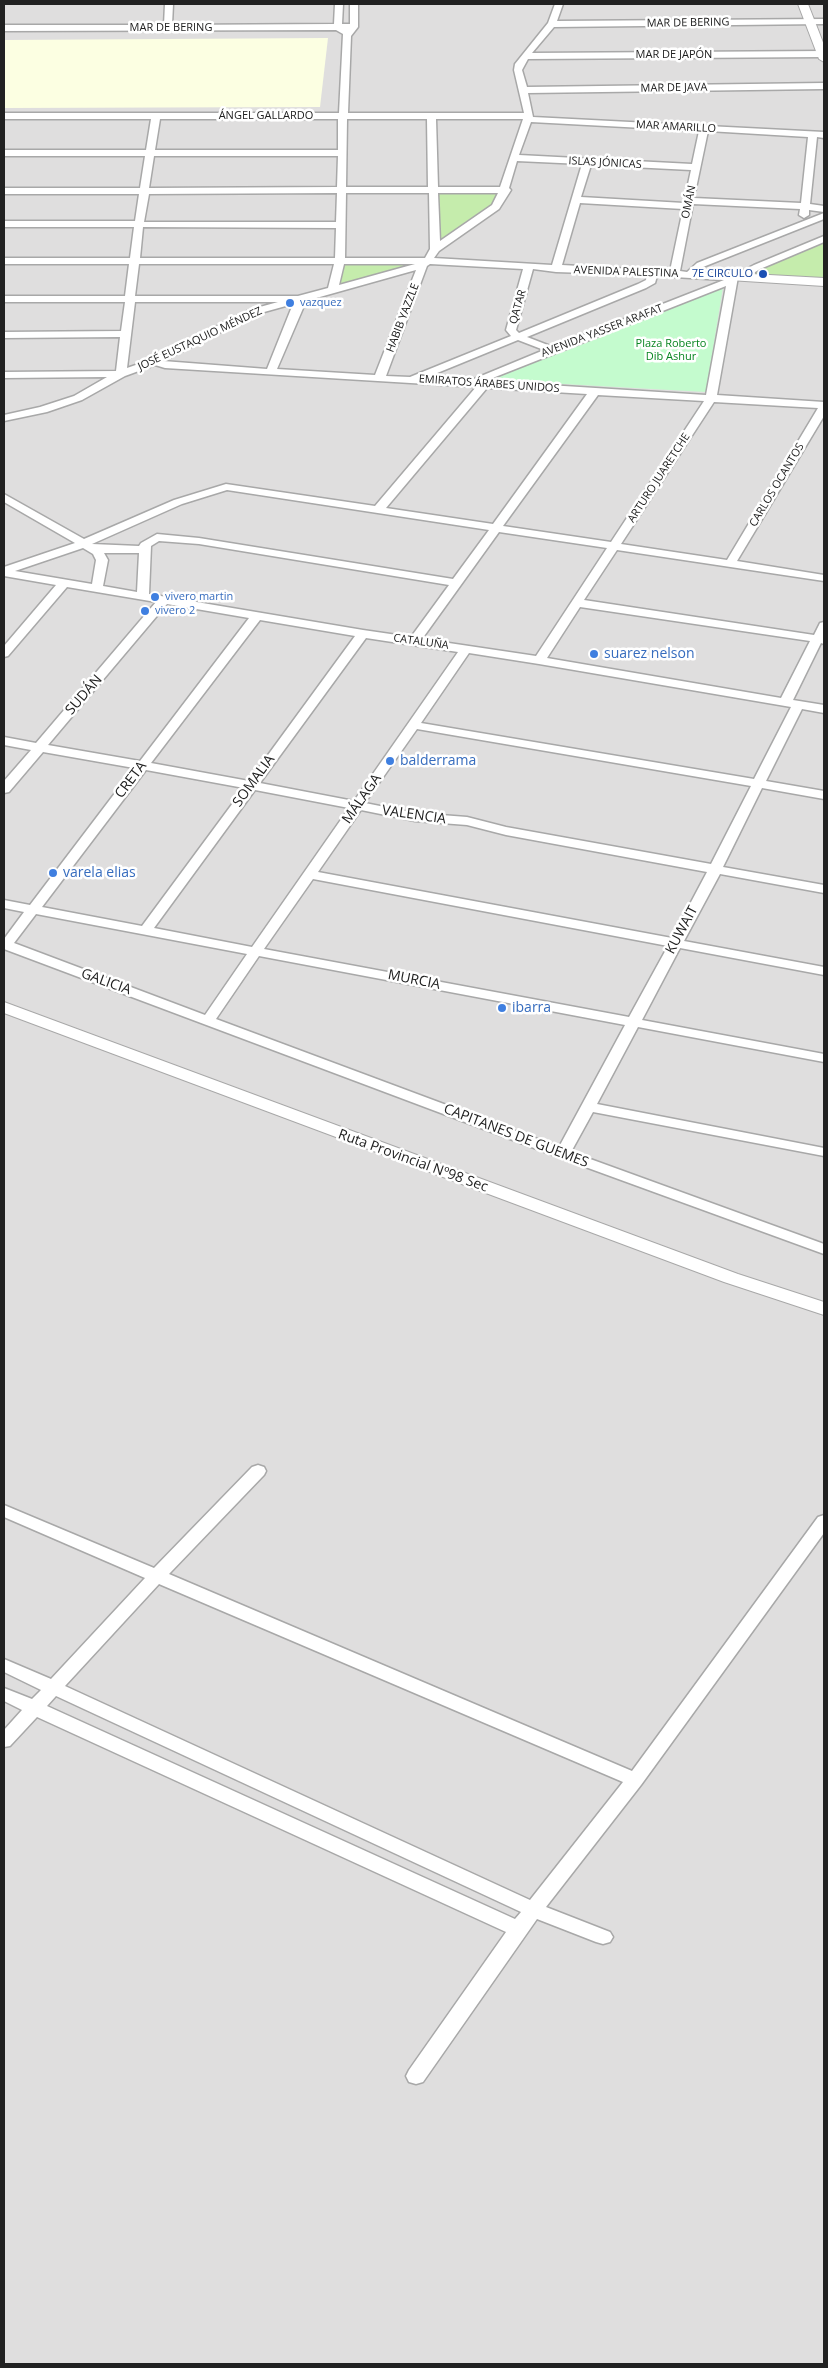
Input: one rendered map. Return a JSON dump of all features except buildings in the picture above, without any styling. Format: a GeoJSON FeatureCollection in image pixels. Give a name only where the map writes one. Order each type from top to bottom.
{"type":"FeatureCollection","features":[{"type":"Feature","properties":{"kind":"street"},"geometry":{"type":"LineString","coordinates":[[168,28],[169,4]]}},
{"type":"Feature","properties":{"kind":"street"},"geometry":{"type":"LineString","coordinates":[[339,4],[338,27],[347,35]]}},
{"type":"Feature","properties":{"kind":"street"},"geometry":{"type":"LineString","coordinates":[[333,289],[340,260],[340,225],[343,191],[342,116],[347,35],[354,27],[354,4]]}},
{"type":"Feature","properties":{"kind":"street"},"geometry":{"type":"LineString","coordinates":[[435,249],[496,207],[506,190],[513,158],[528,117],[518,70],[524,56],[552,24],[559,4]]}},
{"type":"Feature","properties":{"kind":"street"},"geometry":{"type":"LineString","coordinates":[[804,4],[824,55]]}},
{"type":"Feature","properties":{"kind":"street","name":"MAR DE BERING"},"geometry":{"type":"LineString","coordinates":[[552,24],[824,21]]}},
{"type":"Feature","properties":{"kind":"street","name":"MAR DE BERING"},"geometry":{"type":"LineString","coordinates":[[4,28],[354,27]]}},
{"type":"Feature","properties":{"kind":"street"},"geometry":{"type":"LineString","coordinates":[[4,37],[347,35]]}},
{"type":"Feature","properties":{"kind":"street","name":"MAR DE JAPÓN"},"geometry":{"type":"LineString","coordinates":[[524,56],[824,55]]}},
{"type":"Feature","properties":{"kind":"street","name":"MAR DE JAVA"},"geometry":{"type":"LineString","coordinates":[[523,90],[824,86]]}},
{"type":"Feature","properties":{"kind":"street","name":"ÁNGEL GALLARDO"},"geometry":{"type":"LineString","coordinates":[[4,116],[528,117]]}},
{"type":"Feature","properties":{"kind":"street"},"geometry":{"type":"LineString","coordinates":[[121,374],[139,224],[156,116]]}},
{"type":"Feature","properties":{"kind":"street"},"geometry":{"type":"LineString","coordinates":[[432,116],[432,191],[435,249]]}},
{"type":"Feature","properties":{"kind":"street","name":"MAR AMARILLO"},"geometry":{"type":"LineString","coordinates":[[528,117],[824,135]]}},
{"type":"Feature","properties":{"kind":"street","name":"OMÁN"},"geometry":{"type":"LineString","coordinates":[[674,274],[704,129]]}},
{"type":"Feature","properties":{"kind":"street"},"geometry":{"type":"LineString","coordinates":[[802,225],[813,134]]}},
{"type":"Feature","properties":{"kind":"street"},"geometry":{"type":"LineString","coordinates":[[4,153],[342,153]]}},
{"type":"Feature","properties":{"kind":"street","name":"ISLAS JÓNICAS"},"geometry":{"type":"LineString","coordinates":[[513,158],[696,167]]}},
{"type":"Feature","properties":{"kind":"street"},"geometry":{"type":"LineString","coordinates":[[556,269],[587,162]]}},
{"type":"Feature","properties":{"kind":"street"},"geometry":{"type":"LineString","coordinates":[[4,191],[506,190]]}},
{"type":"Feature","properties":{"kind":"street"},"geometry":{"type":"LineString","coordinates":[[575,200],[805,206],[824,209]]}},
{"type":"Feature","properties":{"kind":"street"},"geometry":{"type":"LineString","coordinates":[[689,274],[700,265],[824,216]]}},
{"type":"Feature","properties":{"kind":"street"},"geometry":{"type":"LineString","coordinates":[[4,224],[340,225]]}},
{"type":"Feature","properties":{"kind":"street"},"geometry":{"type":"LineString","coordinates":[[746,278],[748,272],[757,267],[824,240]]}},
{"type":"Feature","properties":{"kind":"street","name":"HABIB YAZZLE"},"geometry":{"type":"LineString","coordinates":[[380,377],[426,263],[435,249]]}},
{"type":"Feature","properties":{"kind":"street","name":"AVENIDA PALESTINA"},"geometry":{"type":"LineString","coordinates":[[4,261],[340,260],[689,274],[732,279],[824,282]]}},
{"type":"Feature","properties":{"kind":"street","name":"JOSÉ EUSTAQUIO MÉNDEZ"},"geometry":{"type":"LineString","coordinates":[[121,374],[154,362],[253,312],[426,263]]}},
{"type":"Feature","properties":{"kind":"street","name":"QATAR"},"geometry":{"type":"LineString","coordinates":[[529,267],[511,330],[516,336],[552,350]]}},
{"type":"Feature","properties":{"kind":"street","name":"AVENIDA YASSER ARAFAT"},"geometry":{"type":"LineString","coordinates":[[413,379],[642,286],[651,280],[652,273]]}},
{"type":"Feature","properties":{"kind":"street","name":"AVENIDA YASSER ARAFAT"},"geometry":{"type":"LineString","coordinates":[[472,383],[732,279]]}},
{"type":"Feature","properties":{"kind":"street","name":"ARTURO JUARETCHE"},"geometry":{"type":"LineString","coordinates":[[540,660],[579,603],[711,398],[732,279]]}},
{"type":"Feature","properties":{"kind":"street"},"geometry":{"type":"LineString","coordinates":[[4,299],[296,299],[299,306],[271,372]]}},
{"type":"Feature","properties":{"kind":"street"},"geometry":{"type":"LineString","coordinates":[[4,335],[126,334]]}},
{"type":"Feature","properties":{"kind":"street","name":"EMIRATOS ÁRABES UNIDOS"},"geometry":{"type":"LineString","coordinates":[[154,362],[165,365],[271,372],[413,379],[824,406]]}},
{"type":"Feature","properties":{"kind":"street"},"geometry":{"type":"LineString","coordinates":[[4,375],[121,374]]}},
{"type":"Feature","properties":{"kind":"street"},"geometry":{"type":"LineString","coordinates":[[4,418],[62,404],[121,374]]}},
{"type":"Feature","properties":{"kind":"street"},"geometry":{"type":"LineString","coordinates":[[379,509],[437,444],[485,384]]}},
{"type":"Feature","properties":{"kind":"street"},"geometry":{"type":"LineString","coordinates":[[414,640],[458,583],[496,527],[595,391]]}},
{"type":"Feature","properties":{"kind":"street","name":"CARLOS OCANTOS"},"geometry":{"type":"LineString","coordinates":[[730,564],[824,406]]}},
{"type":"Feature","properties":{"kind":"street"},"geometry":{"type":"LineString","coordinates":[[94,549],[140,537],[178,502],[226,487],[824,578]]}},
{"type":"Feature","properties":{"kind":"street"},"geometry":{"type":"LineString","coordinates":[[4,498],[94,549],[102,560],[97,589]]}},
{"type":"Feature","properties":{"kind":"street"},"geometry":{"type":"LineString","coordinates":[[140,537],[143,598]]}},
{"type":"Feature","properties":{"kind":"street"},"geometry":{"type":"LineString","coordinates":[[4,572],[83,544],[140,537],[199,541],[458,583]]}},
{"type":"Feature","properties":{"kind":"street","name":"CATALUÑA"},"geometry":{"type":"LineString","coordinates":[[4,572],[17,576],[143,598],[363,634],[540,660],[824,709]]}},
{"type":"Feature","properties":{"kind":"street"},"geometry":{"type":"LineString","coordinates":[[4,582],[17,576]]}},
{"type":"Feature","properties":{"kind":"street"},"geometry":{"type":"LineString","coordinates":[[4,653],[64,584]]}},
{"type":"Feature","properties":{"kind":"street","name":"SUDÁN"},"geometry":{"type":"LineString","coordinates":[[4,789],[164,601]]}},
{"type":"Feature","properties":{"kind":"street"},"geometry":{"type":"LineString","coordinates":[[579,603],[821,639]]}},
{"type":"Feature","properties":{"kind":"street","name":"CRETA"},"geometry":{"type":"LineString","coordinates":[[5,945],[257,616]]}},
{"type":"Feature","properties":{"kind":"street","name":"KUWAIT"},"geometry":{"type":"LineString","coordinates":[[563,1154],[759,784],[821,639],[824,626]]}},
{"type":"Feature","properties":{"kind":"street","name":"SOMALIA"},"geometry":{"type":"LineString","coordinates":[[147,929],[250,785],[363,634]]}},
{"type":"Feature","properties":{"kind":"street","name":"MÁLAGA"},"geometry":{"type":"LineString","coordinates":[[208,1020],[466,648]]}},
{"type":"Feature","properties":{"kind":"street"},"geometry":{"type":"LineString","coordinates":[[413,725],[824,795]]}},
{"type":"Feature","properties":{"kind":"street","name":"VALENCIA"},"geometry":{"type":"LineString","coordinates":[[4,741],[415,817],[467,821],[506,831],[824,889]]}},
{"type":"Feature","properties":{"kind":"street"},"geometry":{"type":"LineString","coordinates":[[309,874],[824,970]]}},
{"type":"Feature","properties":{"kind":"street","name":"MURCIA"},"geometry":{"type":"LineString","coordinates":[[4,904],[147,929],[824,1058]]}},
{"type":"Feature","properties":{"kind":"street","name":"GALICIA"},"geometry":{"type":"LineString","coordinates":[[5,945],[208,1020]]}},
{"type":"Feature","properties":{"kind":"street","name":"Ruta Provincial Nº98 Sec"},"geometry":{"type":"LineString","coordinates":[[4,1007],[703,1268],[824,1309]]}},
{"type":"Feature","properties":{"kind":"street","name":"CAPITANES DE GUEMES"},"geometry":{"type":"LineString","coordinates":[[208,1020],[563,1154],[824,1249]]}},
{"type":"Feature","properties":{"kind":"street"},"geometry":{"type":"LineString","coordinates":[[588,1107],[824,1152]]}},
{"type":"Feature","properties":{"kind":"street"},"geometry":{"type":"LineString","coordinates":[[4,1741],[156,1577],[258,1471]]}},
{"type":"Feature","properties":{"kind":"street"},"geometry":{"type":"LineString","coordinates":[[4,1511],[635,1780]]}},
{"type":"Feature","properties":{"kind":"street"},"geometry":{"type":"LineString","coordinates":[[416,2076],[518,1929],[535,1910],[635,1780],[824,1521]]}},
{"type":"Feature","properties":{"kind":"street"},"geometry":{"type":"LineString","coordinates":[[4,1665],[535,1910],[603,1937]]}},
{"type":"Feature","properties":{"kind":"street"},"geometry":{"type":"LineString","coordinates":[[4,1694],[518,1929]]}},
{"type":"Feature","properties":{"kind":"shaded area"},"geometry":{"type":"Polygon","coordinates":[[[4,4],[824,4],[824,2364],[4,2364],[4,4]]]}},
{"type":"Feature","properties":{"kind":"shaded area"},"geometry":{"type":"Polygon","coordinates":[[[328,38],[320,107],[4,108],[4,40],[328,38]]]}},
{"type":"Feature","properties":{"kind":"green space"},"geometry":{"type":"Polygon","coordinates":[[[505,190],[498,204],[436,248],[433,191],[505,190]]]}},
{"type":"Feature","properties":{"kind":"green space"},"geometry":{"type":"Polygon","coordinates":[[[824,241],[824,281],[748,277],[759,268],[824,241]]]}},
{"type":"Feature","properties":{"kind":"green space"},"geometry":{"type":"Polygon","coordinates":[[[341,260],[428,261],[335,288],[341,260]]]}},
{"type":"Feature","properties":{"kind":"green space","name":"Plaza Roberto Dib Ashur"},"geometry":{"type":"Polygon","coordinates":[[[723,287],[706,392],[492,380],[609,331],[723,287]]]}},
{"type":"Feature","properties":{"kind":"place","name":"7E CIRCULO"},"geometry":{"type":"Point","coordinates":[763,274]}},
{"type":"Feature","properties":{"kind":"place","name":"vazquez"},"geometry":{"type":"Point","coordinates":[290,303]}},
{"type":"Feature","properties":{"kind":"place","name":"vivero martin"},"geometry":{"type":"Point","coordinates":[155,597]}},
{"type":"Feature","properties":{"kind":"place","name":"vivero 2"},"geometry":{"type":"Point","coordinates":[145,611]}},
{"type":"Feature","properties":{"kind":"place","name":"suarez nelson"},"geometry":{"type":"Point","coordinates":[594,654]}},
{"type":"Feature","properties":{"kind":"place","name":"balderrama"},"geometry":{"type":"Point","coordinates":[390,761]}},
{"type":"Feature","properties":{"kind":"place","name":"varela elias"},"geometry":{"type":"Point","coordinates":[53,873]}},
{"type":"Feature","properties":{"kind":"place","name":"ibarra"},"geometry":{"type":"Point","coordinates":[502,1008]}}]}
